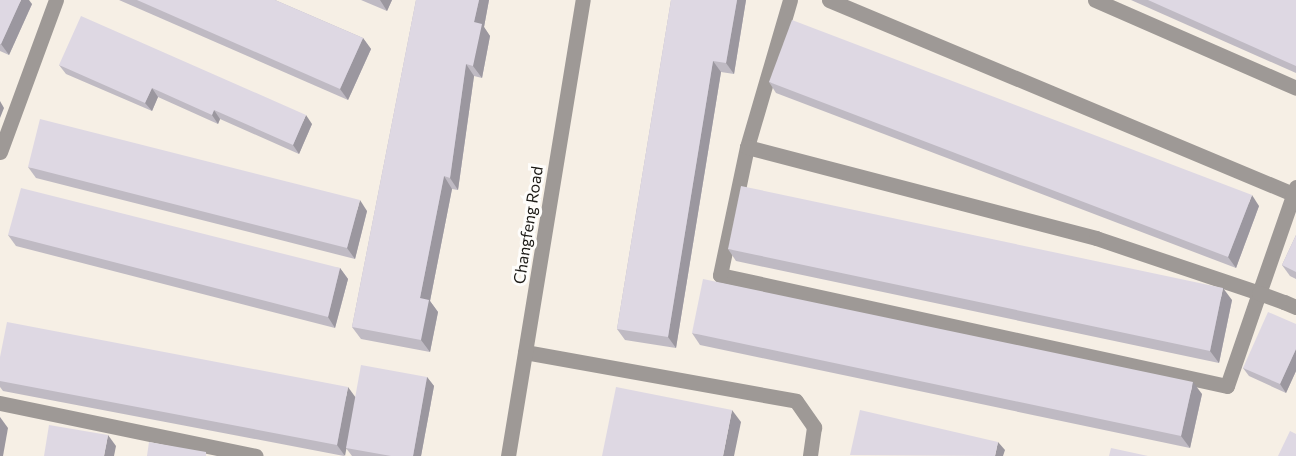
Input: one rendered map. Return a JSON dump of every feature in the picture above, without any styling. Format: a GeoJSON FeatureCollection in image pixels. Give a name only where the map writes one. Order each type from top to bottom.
{"type":"FeatureCollection","features":[{"type":"Feature","properties":{"kind":"street"},"geometry":{"type":"LineString","coordinates":[[0,152],[56,0]]}},
{"type":"Feature","properties":{"kind":"street","name":"Changfeng Road"},"geometry":{"type":"LineString","coordinates":[[508,456],[584,0]]}},
{"type":"Feature","properties":{"kind":"street"},"geometry":{"type":"LineString","coordinates":[[790,0],[747,147],[720,275],[1227,386],[1295,190],[829,0]]}},
{"type":"Feature","properties":{"kind":"street"},"geometry":{"type":"LineString","coordinates":[[1095,0],[1296,88]]}},
{"type":"Feature","properties":{"kind":"street"},"geometry":{"type":"LineString","coordinates":[[747,147],[1096,238],[1259,293],[1296,308]]}},
{"type":"Feature","properties":{"kind":"street"},"geometry":{"type":"LineString","coordinates":[[525,352],[796,401],[814,427],[810,456]]}},
{"type":"Feature","properties":{"kind":"street"},"geometry":{"type":"LineString","coordinates":[[0,403],[256,456]]}},
{"type":"Feature","properties":{"kind":"building"},"geometry":{"type":"Polygon","coordinates":[[[0,0],[21,0],[1,44],[0,44],[0,0]]]}},
{"type":"Feature","properties":{"kind":"building"},"geometry":{"type":"Polygon","coordinates":[[[137,0],[275,0],[363,38],[340,89],[137,0]]]}},
{"type":"Feature","properties":{"kind":"building"},"geometry":{"type":"Polygon","coordinates":[[[416,0],[479,0],[474,22],[482,24],[473,66],[466,64],[450,178],[444,176],[420,298],[429,300],[421,340],[352,327],[416,0]]]}},
{"type":"Feature","properties":{"kind":"building"},"geometry":{"type":"Polygon","coordinates":[[[671,0],[737,0],[726,63],[713,61],[668,337],[617,329],[671,0]]]}},
{"type":"Feature","properties":{"kind":"building"},"geometry":{"type":"Polygon","coordinates":[[[1148,0],[1296,0],[1296,66],[1148,0]]]}},
{"type":"Feature","properties":{"kind":"building"},"geometry":{"type":"Polygon","coordinates":[[[81,16],[306,115],[293,145],[214,110],[212,115],[152,88],[145,103],[59,65],[81,16]]]}},
{"type":"Feature","properties":{"kind":"building"},"geometry":{"type":"Polygon","coordinates":[[[792,20],[1252,195],[1228,257],[769,82],[792,20]]]}},
{"type":"Feature","properties":{"kind":"building"},"geometry":{"type":"Polygon","coordinates":[[[40,119],[360,200],[347,248],[28,167],[40,119]]]}},
{"type":"Feature","properties":{"kind":"building"},"geometry":{"type":"Polygon","coordinates":[[[741,186],[1223,288],[1210,351],[728,249],[741,186]]]}},
{"type":"Feature","properties":{"kind":"building"},"geometry":{"type":"Polygon","coordinates":[[[21,188],[340,268],[328,317],[8,235],[21,188]]]}},
{"type":"Feature","properties":{"kind":"building"},"geometry":{"type":"Polygon","coordinates":[[[1296,235],[1296,272],[1282,265],[1296,235]]]}},
{"type":"Feature","properties":{"kind":"building"},"geometry":{"type":"Polygon","coordinates":[[[703,279],[1193,382],[1181,436],[692,333],[703,279]]]}},
{"type":"Feature","properties":{"kind":"building"},"geometry":{"type":"Polygon","coordinates":[[[1268,312],[1296,324],[1296,349],[1280,384],[1243,368],[1268,312]]]}},
{"type":"Feature","properties":{"kind":"building"},"geometry":{"type":"Polygon","coordinates":[[[7,322],[348,387],[337,445],[0,381],[0,357],[7,322]]]}},
{"type":"Feature","properties":{"kind":"building"},"geometry":{"type":"Polygon","coordinates":[[[361,365],[427,377],[413,456],[391,456],[346,448],[361,365]]]}},
{"type":"Feature","properties":{"kind":"building"},"geometry":{"type":"Polygon","coordinates":[[[616,387],[732,410],[723,456],[602,456],[616,387]]]}},
{"type":"Feature","properties":{"kind":"building"},"geometry":{"type":"Polygon","coordinates":[[[860,410],[998,442],[995,456],[850,455],[860,410]]]}},
{"type":"Feature","properties":{"kind":"building"},"geometry":{"type":"Polygon","coordinates":[[[49,425],[108,435],[104,456],[44,456],[49,425]]]}},
{"type":"Feature","properties":{"kind":"building"},"geometry":{"type":"Polygon","coordinates":[[[1290,431],[1296,434],[1296,456],[1278,456],[1290,431]]]}},
{"type":"Feature","properties":{"kind":"building"},"geometry":{"type":"Polygon","coordinates":[[[149,442],[206,452],[206,456],[147,456],[149,442]]]}},
{"type":"Feature","properties":{"kind":"building"},"geometry":{"type":"Polygon","coordinates":[[[1111,448],[1148,456],[1109,456],[1111,448]]]}}]}
